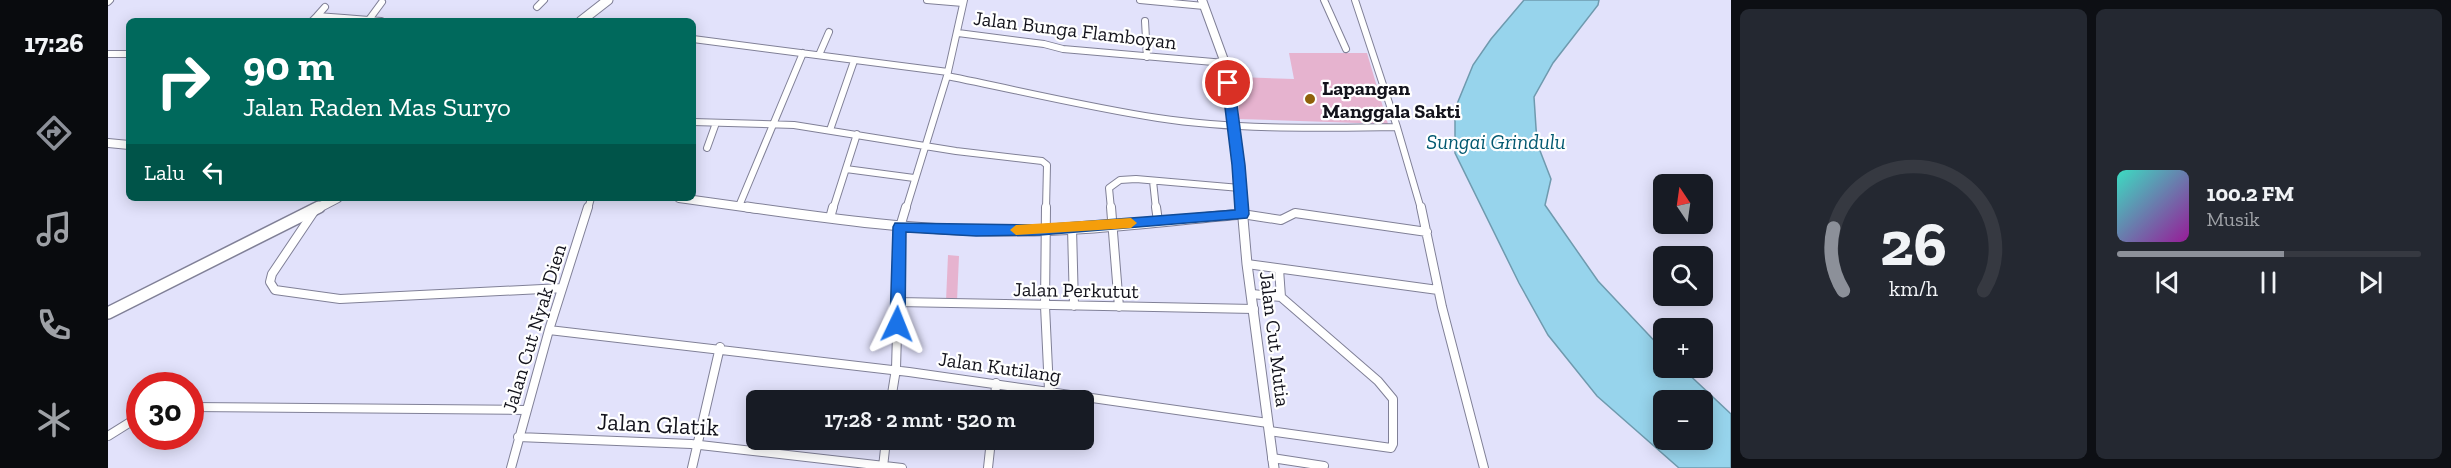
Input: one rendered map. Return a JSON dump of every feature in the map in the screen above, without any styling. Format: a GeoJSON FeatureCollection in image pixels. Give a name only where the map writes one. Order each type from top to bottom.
{"type":"FeatureCollection","features":[{"type":"Feature","properties":{"kind":"highway"},"geometry":{"type":"LineString","coordinates":[[585,18],[608,0]]}},
{"type":"Feature","properties":{"kind":"highway"},"geometry":{"type":"LineString","coordinates":[[108,312],[332,201]]}},
{"type":"Feature","properties":{"kind":"street"},"geometry":{"type":"LineString","coordinates":[[537,7],[544,0]]}},
{"type":"Feature","properties":{"kind":"street"},"geometry":{"type":"LineString","coordinates":[[893,390],[896,369],[900,227],[947,74],[963,2],[927,0]]}},
{"type":"Feature","properties":{"kind":"street"},"geometry":{"type":"LineString","coordinates":[[1140,0],[1203,3]]}},
{"type":"Feature","properties":{"kind":"street"},"geometry":{"type":"LineString","coordinates":[[1324,0],[1346,49]]}},
{"type":"Feature","properties":{"kind":"street"},"geometry":{"type":"LineString","coordinates":[[1355,0],[1427,232],[1438,290],[1457,367],[1475,420],[1484,468]]}},
{"type":"Feature","properties":{"kind":"street"},"geometry":{"type":"LineString","coordinates":[[370,18],[382,2]]}},
{"type":"Feature","properties":{"kind":"street","name":"Jalan Cut Mutia"},"geometry":{"type":"LineString","coordinates":[[1203,3],[1225,63],[1247,264],[1273,463]]}},
{"type":"Feature","properties":{"kind":"street"},"geometry":{"type":"LineString","coordinates":[[316,18],[325,7]]}},
{"type":"Feature","properties":{"kind":"street"},"geometry":{"type":"LineString","coordinates":[[1146,21],[1147,57]]}},
{"type":"Feature","properties":{"kind":"street"},"geometry":{"type":"LineString","coordinates":[[819,55],[829,32]]}},
{"type":"Feature","properties":{"kind":"street","name":"Jalan Bunga Flamboyan"},"geometry":{"type":"LineString","coordinates":[[957,33],[1044,44],[1063,49],[1225,63]]}},
{"type":"Feature","properties":{"kind":"street"},"geometry":{"type":"LineString","coordinates":[[696,39],[947,74],[1158,118],[1201,123],[1332,128],[1396,127]]}},
{"type":"Feature","properties":{"kind":"street"},"geometry":{"type":"LineString","coordinates":[[739,207],[802,53]]}},
{"type":"Feature","properties":{"kind":"street"},"geometry":{"type":"LineString","coordinates":[[108,54],[126,54]]}},
{"type":"Feature","properties":{"kind":"street"},"geometry":{"type":"LineString","coordinates":[[830,130],[854,61]]}},
{"type":"Feature","properties":{"kind":"street"},"geometry":{"type":"LineString","coordinates":[[696,122],[772,124],[830,130],[956,151],[1042,160],[1047,165],[1044,230],[1049,390]]}},
{"type":"Feature","properties":{"kind":"street"},"geometry":{"type":"LineString","coordinates":[[707,148],[716,123]]}},
{"type":"Feature","properties":{"kind":"street"},"geometry":{"type":"LineString","coordinates":[[830,218],[857,134]]}},
{"type":"Feature","properties":{"kind":"street"},"geometry":{"type":"LineString","coordinates":[[108,143],[126,145]]}},
{"type":"Feature","properties":{"kind":"street"},"geometry":{"type":"LineString","coordinates":[[846,169],[914,178]]}},
{"type":"Feature","properties":{"kind":"street"},"geometry":{"type":"LineString","coordinates":[[1119,307],[1109,188],[1120,180],[1240,188]]}},
{"type":"Feature","properties":{"kind":"street"},"geometry":{"type":"LineString","coordinates":[[1153,181],[1158,220]]}},
{"type":"Feature","properties":{"kind":"street","name":"Jalan Cut Nyak Dien"},"geometry":{"type":"LineString","coordinates":[[511,468],[549,330],[590,201]]}},
{"type":"Feature","properties":{"kind":"street"},"geometry":{"type":"LineString","coordinates":[[696,201],[900,227],[976,231],[1044,230],[1242,214],[1281,220],[1295,213],[1427,232]]}},
{"type":"Feature","properties":{"kind":"street"},"geometry":{"type":"LineString","coordinates":[[315,210],[272,274],[270,282],[275,290],[340,299],[562,288]]}},
{"type":"Feature","properties":{"kind":"street"},"geometry":{"type":"LineString","coordinates":[[1072,228],[1074,306]]}},
{"type":"Feature","properties":{"kind":"street"},"geometry":{"type":"LineString","coordinates":[[1247,264],[1438,290]]}},
{"type":"Feature","properties":{"kind":"street"},"geometry":{"type":"LineString","coordinates":[[1252,294],[1281,297],[1279,268]]}},
{"type":"Feature","properties":{"kind":"street","name":"Jalan Kutilang"},"geometry":{"type":"LineString","coordinates":[[1094,398],[1388,448],[1393,444],[1391,394],[1281,297]]}},
{"type":"Feature","properties":{"kind":"street","name":"Jalan Perkutut"},"geometry":{"type":"LineString","coordinates":[[898,302],[1254,309]]}},
{"type":"Feature","properties":{"kind":"street","name":"Jalan Kutilang"},"geometry":{"type":"LineString","coordinates":[[549,330],[720,347],[1049,390]]}},
{"type":"Feature","properties":{"kind":"street"},"geometry":{"type":"LineString","coordinates":[[692,468],[720,347]]}},
{"type":"Feature","properties":{"kind":"street"},"geometry":{"type":"LineString","coordinates":[[995,390],[996,383]]}},
{"type":"Feature","properties":{"kind":"street"},"geometry":{"type":"LineString","coordinates":[[204,407],[526,410]]}},
{"type":"Feature","properties":{"kind":"street"},"geometry":{"type":"LineString","coordinates":[[108,436],[126,425]]}},
{"type":"Feature","properties":{"kind":"street","name":"Jalan Glatik"},"geometry":{"type":"LineString","coordinates":[[518,437],[699,445],[902,468]]}},
{"type":"Feature","properties":{"kind":"street"},"geometry":{"type":"LineString","coordinates":[[883,466],[885,450]]}},
{"type":"Feature","properties":{"kind":"street"},"geometry":{"type":"LineString","coordinates":[[988,468],[990,450]]}},
{"type":"Feature","properties":{"kind":"street"},"geometry":{"type":"LineString","coordinates":[[1273,463],[1324,466]]}},
{"type":"Feature","properties":{"kind":"shaded area","name":"Lapangan Manggala Sakti"},"geometry":{"type":"Polygon","coordinates":[[[1289,53],[1367,53],[1388,124],[1239,119],[1238,77],[1294,79],[1289,53]]]}},
{"type":"Feature","properties":{"kind":"shaded area"},"geometry":{"type":"Polygon","coordinates":[[[948,255],[959,256],[957,301],[946,301],[948,255]]]}},
{"type":"Feature","properties":{"kind":"water","name":"Sungai Grindulu"},"geometry":{"type":"Polygon","coordinates":[[[1524,0],[1599,0],[1598,5],[1553,63],[1534,97],[1537,143],[1551,179],[1545,205],[1598,281],[1653,339],[1653,378],[1693,378],[1705,390],[1653,390],[1653,445],[1597,396],[1548,335],[1519,283],[1455,153],[1455,109],[1473,65],[1491,39],[1524,0]]]}},
{"type":"Feature","properties":{"kind":"water","name":"Sungai Grindulu"},"geometry":{"type":"Polygon","coordinates":[[[1713,397],[1731,414],[1731,468],[1679,468],[1658,450],[1713,450],[1713,397]]]}},
{"type":"Feature","properties":{"kind":"slow traffic"},"geometry":{"type":"LineString","coordinates":[[1016,230],[1131,223]]}},
{"type":"Feature","properties":{"kind":"place","name":"Lapangan Manggala Sakti"},"geometry":{"type":"Point","coordinates":[1310,99]}},
{"type":"Feature","properties":{"kind":"route"},"geometry":{"type":"LineString","coordinates":[[897,324],[900,227],[976,231],[1040,230],[1242,214],[1239,165],[1228,83]]}}]}
